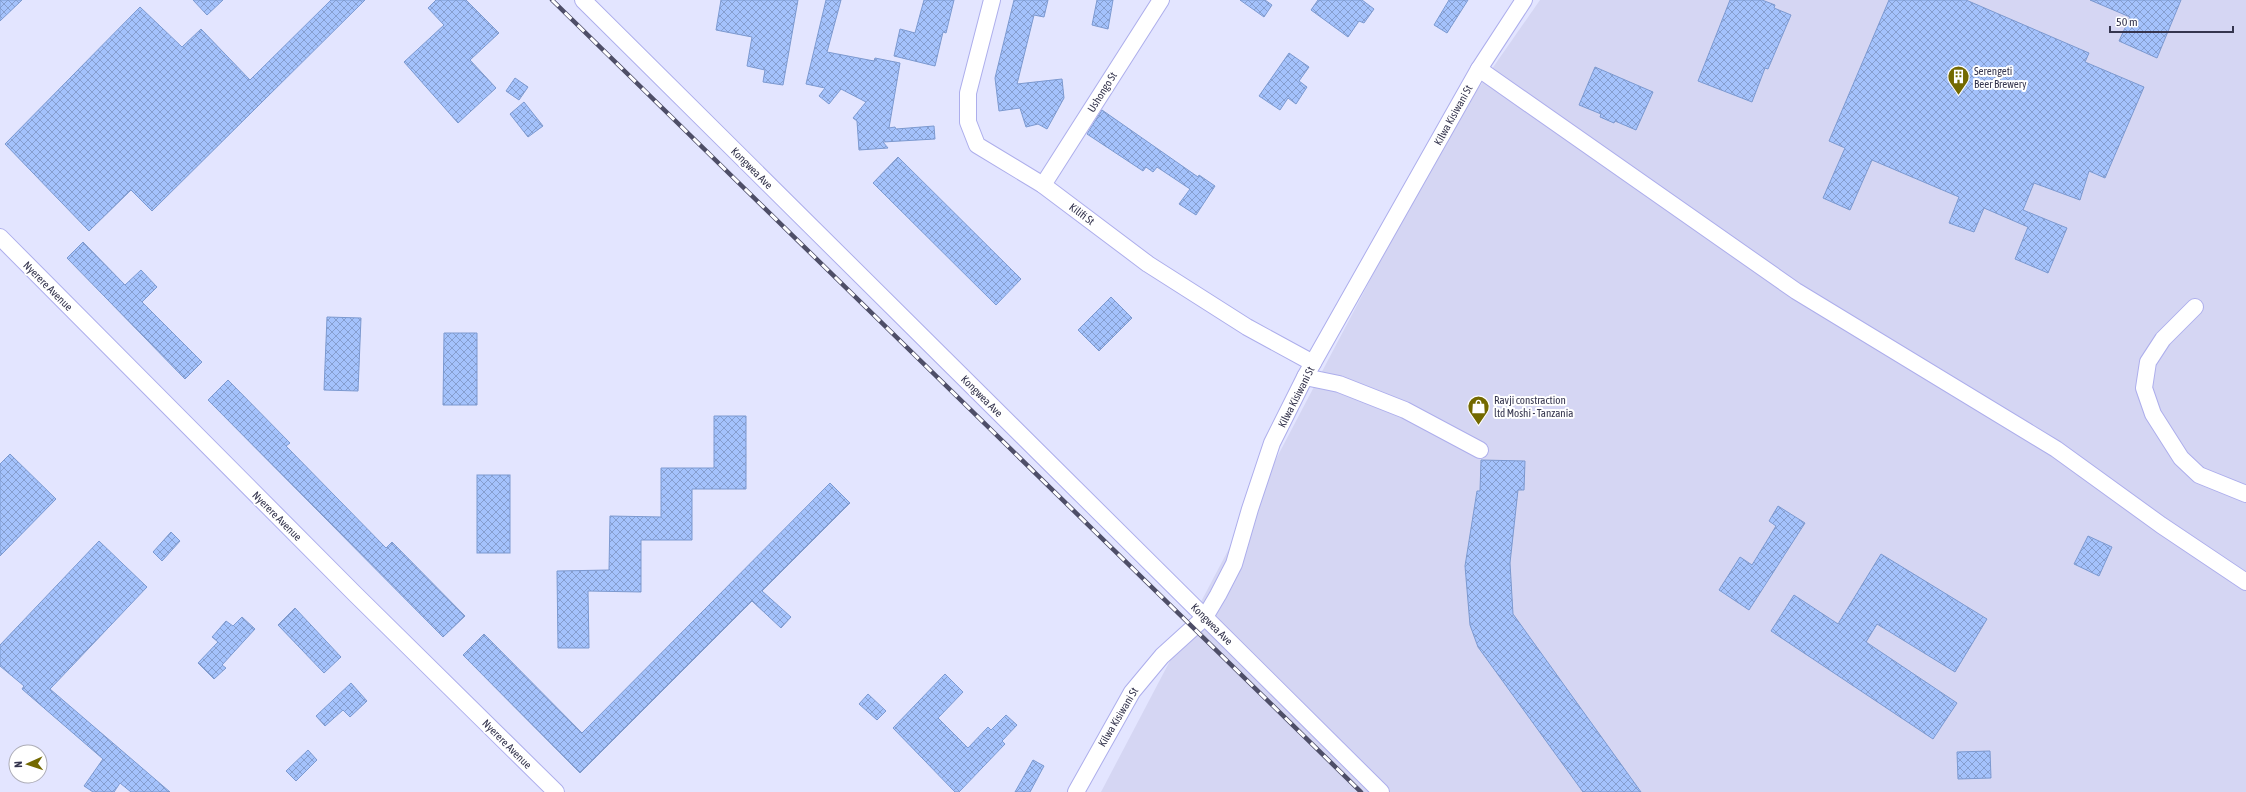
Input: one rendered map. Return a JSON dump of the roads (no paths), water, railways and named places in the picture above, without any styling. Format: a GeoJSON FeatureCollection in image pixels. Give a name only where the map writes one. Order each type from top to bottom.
{"type":"FeatureCollection","features":[{"type":"Feature","properties":{"kind":"street","name":"Kongwea Ave"},"geometry":{"type":"LineString","coordinates":[[582,0],[1381,792]]}},
{"type":"Feature","properties":{"kind":"street","name":"Kilifi St"},"geometry":{"type":"LineString","coordinates":[[992,0],[968,93],[968,122],[977,145],[1043,185],[1148,264],[1247,327],[1313,363]]}},
{"type":"Feature","properties":{"kind":"street","name":"Ushongo St"},"geometry":{"type":"LineString","coordinates":[[1043,185],[1161,0]]}},
{"type":"Feature","properties":{"kind":"street","name":"Kilwa Kisiwani St"},"geometry":{"type":"LineString","coordinates":[[1076,792],[1132,692],[1162,656],[1205,617],[1234,564],[1250,509],[1272,443],[1305,377],[1479,69],[1522,0]]}},
{"type":"Feature","properties":{"kind":"street"},"geometry":{"type":"LineString","coordinates":[[1479,69],[1796,291],[2056,449],[2161,525],[2246,582]]}},
{"type":"Feature","properties":{"kind":"street","name":"Nyerere Avenue"},"geometry":{"type":"LineString","coordinates":[[0,237],[355,594],[556,792]]}},
{"type":"Feature","properties":{"kind":"street"},"geometry":{"type":"LineString","coordinates":[[2195,307],[2163,339],[2148,362],[2144,388],[2153,414],[2181,458],[2199,475],[2246,494]]}},
{"type":"Feature","properties":{"kind":"street"},"geometry":{"type":"LineString","coordinates":[[1305,377],[1339,384],[1405,410],[1480,450]]}},
{"type":"Feature","properties":{"kind":"railway"},"geometry":{"type":"LineString","coordinates":[[552,0],[1361,792]]}},
{"type":"Feature","properties":{"kind":"place","name":"Serengeti Beer Brewery"},"geometry":{"type":"Point","coordinates":[1959,96]}},
{"type":"Feature","properties":{"kind":"place","name":"Ravji constraction ltd Moshi - Tanzania"},"geometry":{"type":"Point","coordinates":[1479,426]}}]}
